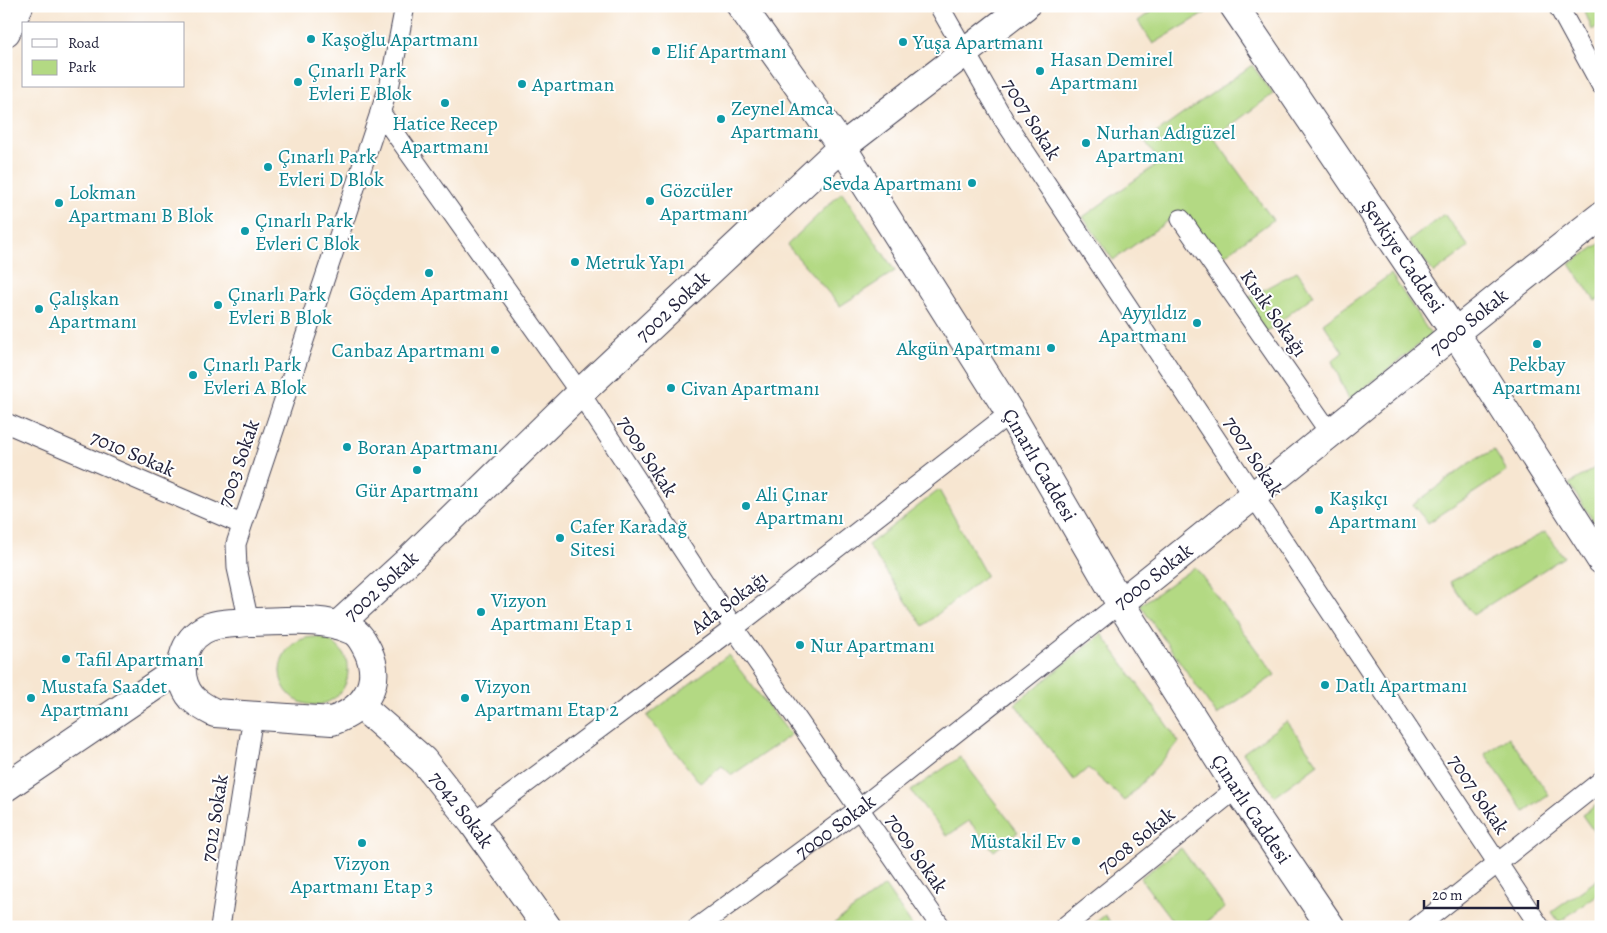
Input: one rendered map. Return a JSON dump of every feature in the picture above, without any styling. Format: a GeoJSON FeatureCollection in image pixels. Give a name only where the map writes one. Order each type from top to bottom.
{"type":"FeatureCollection","features":[{"type":"Feature","properties":{"kind":"street"},"geometry":{"type":"LineString","coordinates":[[6,32],[19,6]]}},
{"type":"Feature","properties":{"kind":"street","name":"Çınarlı Caddesi"},"geometry":{"type":"LineString","coordinates":[[741,6],[842,147],[1010,413],[1120,603],[1237,788],[1331,927]]}},
{"type":"Feature","properties":{"kind":"street","name":"7002 Sokak"},"geometry":{"type":"LineString","coordinates":[[338,625],[410,559],[580,393],[842,147],[1025,6]]}},
{"type":"Feature","properties":{"kind":"street","name":"Şevkiye Caddesi"},"geometry":{"type":"LineString","coordinates":[[1234,6],[1454,331],[1601,560]]}},
{"type":"Feature","properties":{"kind":"street","name":"7000 Sokak"},"geometry":{"type":"LineString","coordinates":[[1120,603],[1254,497],[1454,331],[1601,216]]}},
{"type":"Feature","properties":{"kind":"street"},"geometry":{"type":"LineString","coordinates":[[249,622],[322,622],[338,625],[354,631],[364,643],[371,658],[374,675],[370,691],[360,706],[348,716],[332,721],[215,712],[202,706],[192,697],[184,684],[181,668],[184,654],[192,640],[203,630],[218,625],[249,622]]}},
{"type":"Feature","properties":{"kind":"street"},"geometry":{"type":"LineString","coordinates":[[6,787],[181,668]]}},
{"type":"Feature","properties":{"kind":"street","name":"7042 Sokak"},"geometry":{"type":"LineString","coordinates":[[360,706],[423,760],[473,823],[547,927]]}},
{"type":"Feature","properties":{"kind":"lane","name":"7003 Sokak"},"geometry":{"type":"LineString","coordinates":[[249,622],[237,568],[236,544],[390,83],[405,6]]}},
{"type":"Feature","properties":{"kind":"lane","name":"7007 Sokak"},"geometry":{"type":"LineString","coordinates":[[940,6],[1004,120],[1540,927]]}},
{"type":"Feature","properties":{"kind":"lane"},"geometry":{"type":"LineString","coordinates":[[1558,6],[1601,86]]}},
{"type":"Feature","properties":{"kind":"lane","name":"7009 Sokak"},"geometry":{"type":"LineString","coordinates":[[380,112],[580,393],[734,628],[941,927]]}},
{"type":"Feature","properties":{"kind":"lane","name":"Kısık Sokağı"},"geometry":{"type":"LineString","coordinates":[[1181,219],[1330,433]]}},
{"type":"Feature","properties":{"kind":"lane","name":"Ada Sokağı"},"geometry":{"type":"LineString","coordinates":[[473,823],[734,628],[1010,413]]}},
{"type":"Feature","properties":{"kind":"lane","name":"7010 Sokak"},"geometry":{"type":"LineString","coordinates":[[6,423],[242,524]]}},
{"type":"Feature","properties":{"kind":"lane","name":"7000 Sokak"},"geometry":{"type":"LineString","coordinates":[[698,927],[859,808],[1120,603]]}},
{"type":"Feature","properties":{"kind":"lane","name":"7012 Sokak"},"geometry":{"type":"LineString","coordinates":[[220,927],[254,716]]}},
{"type":"Feature","properties":{"kind":"lane"},"geometry":{"type":"LineString","coordinates":[[1416,927],[1601,781]]}},
{"type":"Feature","properties":{"kind":"lane","name":"7008 Sokak"},"geometry":{"type":"LineString","coordinates":[[1064,927],[1237,788]]}},
{"type":"Feature","properties":{"kind":"green space"},"geometry":{"type":"Polygon","coordinates":[[[1159,6],[1210,6],[1212,9],[1153,44],[1138,21],[1159,6]]]}},
{"type":"Feature","properties":{"kind":"green space"},"geometry":{"type":"Polygon","coordinates":[[[1583,6],[1601,6],[1601,24],[1592,30],[1583,6]]]}},
{"type":"Feature","properties":{"kind":"green space"},"geometry":{"type":"Polygon","coordinates":[[[1252,65],[1273,94],[1214,138],[1273,220],[1218,260],[1182,211],[1113,260],[1083,217],[1160,162],[1145,141],[1252,65]]]}},
{"type":"Feature","properties":{"kind":"green space"},"geometry":{"type":"Polygon","coordinates":[[[842,192],[895,271],[840,306],[787,245],[842,192]]]}},
{"type":"Feature","properties":{"kind":"green space"},"geometry":{"type":"Polygon","coordinates":[[[1444,214],[1469,247],[1434,273],[1409,241],[1444,214]]]}},
{"type":"Feature","properties":{"kind":"green space"},"geometry":{"type":"Polygon","coordinates":[[[1601,243],[1601,298],[1595,301],[1570,264],[1601,243]]]}},
{"type":"Feature","properties":{"kind":"green space"},"geometry":{"type":"Polygon","coordinates":[[[1297,271],[1314,295],[1265,333],[1243,301],[1297,271]]]}},
{"type":"Feature","properties":{"kind":"green space"},"geometry":{"type":"Polygon","coordinates":[[[1391,274],[1431,335],[1349,400],[1332,361],[1343,352],[1323,323],[1391,274]]]}},
{"type":"Feature","properties":{"kind":"green space"},"geometry":{"type":"Polygon","coordinates":[[[1494,450],[1507,471],[1428,523],[1413,505],[1471,462],[1494,450]]]}},
{"type":"Feature","properties":{"kind":"green space"},"geometry":{"type":"Polygon","coordinates":[[[1601,464],[1601,533],[1569,484],[1601,464]]]}},
{"type":"Feature","properties":{"kind":"green space"},"geometry":{"type":"Polygon","coordinates":[[[939,490],[986,575],[923,626],[868,545],[939,490]]]}},
{"type":"Feature","properties":{"kind":"green space"},"geometry":{"type":"Polygon","coordinates":[[[1545,532],[1564,557],[1473,615],[1450,582],[1545,532]]]}},
{"type":"Feature","properties":{"kind":"green space"},"geometry":{"type":"Polygon","coordinates":[[[1195,567],[1275,675],[1217,715],[1140,605],[1195,567]]]}},
{"type":"Feature","properties":{"kind":"green space"},"geometry":{"type":"Polygon","coordinates":[[[1102,634],[1179,742],[1125,801],[1088,768],[1074,780],[1015,704],[1102,634]]]}},
{"type":"Feature","properties":{"kind":"green space"},"geometry":{"type":"Polygon","coordinates":[[[314,637],[327,640],[338,647],[345,658],[348,671],[345,684],[338,695],[327,702],[314,705],[301,702],[290,695],[283,684],[280,671],[283,658],[290,647],[301,640],[314,637]]]}},
{"type":"Feature","properties":{"kind":"green space"},"geometry":{"type":"Polygon","coordinates":[[[728,655],[791,735],[732,775],[722,766],[700,783],[647,716],[728,655]]]}},
{"type":"Feature","properties":{"kind":"green space"},"geometry":{"type":"Polygon","coordinates":[[[1287,721],[1318,764],[1275,796],[1243,753],[1287,721]]]}},
{"type":"Feature","properties":{"kind":"green space"},"geometry":{"type":"Polygon","coordinates":[[[1509,737],[1549,795],[1525,812],[1485,754],[1509,737]]]}},
{"type":"Feature","properties":{"kind":"green space"},"geometry":{"type":"Polygon","coordinates":[[[960,757],[1018,832],[994,851],[969,821],[947,836],[911,791],[960,757]]]}},
{"type":"Feature","properties":{"kind":"green space"},"geometry":{"type":"Polygon","coordinates":[[[1601,802],[1601,842],[1582,815],[1601,802]]]}},
{"type":"Feature","properties":{"kind":"green space"},"geometry":{"type":"Polygon","coordinates":[[[1181,848],[1225,908],[1200,927],[1177,927],[1140,878],[1181,848]]]}},
{"type":"Feature","properties":{"kind":"green space"},"geometry":{"type":"Polygon","coordinates":[[[1601,877],[1601,892],[1559,922],[1552,912],[1601,877]]]}},
{"type":"Feature","properties":{"kind":"green space"},"geometry":{"type":"Polygon","coordinates":[[[885,886],[913,927],[829,927],[885,886]]]}},
{"type":"Feature","properties":{"kind":"green space"},"geometry":{"type":"Polygon","coordinates":[[[1105,915],[1113,927],[1090,927],[1105,915]]]}},
{"type":"Feature","properties":{"kind":"place","name":"Kaşoğlu Apartmanı"},"geometry":{"type":"Point","coordinates":[311,39]}},
{"type":"Feature","properties":{"kind":"place","name":"Yuşa Apartmanı"},"geometry":{"type":"Point","coordinates":[903,42]}},
{"type":"Feature","properties":{"kind":"place","name":"Elif Apartmanı"},"geometry":{"type":"Point","coordinates":[656,51]}},
{"type":"Feature","properties":{"kind":"place","name":"Hasan Demirel Apartmanı"},"geometry":{"type":"Point","coordinates":[1040,71]}},
{"type":"Feature","properties":{"kind":"place","name":"Çınarlı Park Evleri E Blok"},"geometry":{"type":"Point","coordinates":[298,82]}},
{"type":"Feature","properties":{"kind":"place","name":"Apartman"},"geometry":{"type":"Point","coordinates":[522,84]}},
{"type":"Feature","properties":{"kind":"place","name":"Hatice Recep Apartmanı"},"geometry":{"type":"Point","coordinates":[445,103]}},
{"type":"Feature","properties":{"kind":"place","name":"Zeynel Amca Apartmanı"},"geometry":{"type":"Point","coordinates":[721,119]}},
{"type":"Feature","properties":{"kind":"place","name":"Nurhan Adıgüzel Apartmanı"},"geometry":{"type":"Point","coordinates":[1086,143]}},
{"type":"Feature","properties":{"kind":"place","name":"Çınarlı Park Evleri D Blok"},"geometry":{"type":"Point","coordinates":[268,167]}},
{"type":"Feature","properties":{"kind":"place","name":"Sevda Apartmanı"},"geometry":{"type":"Point","coordinates":[972,183]}},
{"type":"Feature","properties":{"kind":"place","name":"Gözcüler Apartmanı"},"geometry":{"type":"Point","coordinates":[650,201]}},
{"type":"Feature","properties":{"kind":"place","name":"Lokman Apartmanı B Blok"},"geometry":{"type":"Point","coordinates":[59,203]}},
{"type":"Feature","properties":{"kind":"place","name":"Çınarlı Park Evleri C Blok"},"geometry":{"type":"Point","coordinates":[245,231]}},
{"type":"Feature","properties":{"kind":"place","name":"Metruk Yapı"},"geometry":{"type":"Point","coordinates":[575,262]}},
{"type":"Feature","properties":{"kind":"place","name":"Göçdem Apartmanı"},"geometry":{"type":"Point","coordinates":[429,273]}},
{"type":"Feature","properties":{"kind":"place","name":"Çınarlı Park Evleri B Blok"},"geometry":{"type":"Point","coordinates":[218,305]}},
{"type":"Feature","properties":{"kind":"place","name":"Çalışkan Apartmanı"},"geometry":{"type":"Point","coordinates":[39,309]}},
{"type":"Feature","properties":{"kind":"place","name":"Ayyıldız Apartmanı"},"geometry":{"type":"Point","coordinates":[1197,323]}},
{"type":"Feature","properties":{"kind":"place","name":"Pekbay Apartmanı"},"geometry":{"type":"Point","coordinates":[1537,344]}},
{"type":"Feature","properties":{"kind":"place","name":"Akgün Apartmanı"},"geometry":{"type":"Point","coordinates":[1051,348]}},
{"type":"Feature","properties":{"kind":"place","name":"Canbaz Apartmanı"},"geometry":{"type":"Point","coordinates":[495,350]}},
{"type":"Feature","properties":{"kind":"place","name":"Çınarlı Park Evleri A Blok"},"geometry":{"type":"Point","coordinates":[193,375]}},
{"type":"Feature","properties":{"kind":"place","name":"Civan Apartmanı"},"geometry":{"type":"Point","coordinates":[671,388]}},
{"type":"Feature","properties":{"kind":"place","name":"Boran Apartmanı"},"geometry":{"type":"Point","coordinates":[347,447]}},
{"type":"Feature","properties":{"kind":"place","name":"Gür Apartmanı"},"geometry":{"type":"Point","coordinates":[417,470]}},
{"type":"Feature","properties":{"kind":"place","name":"Ali Çınar Apartmanı"},"geometry":{"type":"Point","coordinates":[746,506]}},
{"type":"Feature","properties":{"kind":"place","name":"Kaşıkçı Apartmanı"},"geometry":{"type":"Point","coordinates":[1319,510]}},
{"type":"Feature","properties":{"kind":"place","name":"Cafer Karadağ Sitesi"},"geometry":{"type":"Point","coordinates":[560,538]}},
{"type":"Feature","properties":{"kind":"place","name":"Vizyon Apartmanı Etap 1"},"geometry":{"type":"Point","coordinates":[481,612]}},
{"type":"Feature","properties":{"kind":"place","name":"Nur Apartmanı"},"geometry":{"type":"Point","coordinates":[800,645]}},
{"type":"Feature","properties":{"kind":"place","name":"Tafil Apartmanı"},"geometry":{"type":"Point","coordinates":[66,659]}},
{"type":"Feature","properties":{"kind":"place","name":"Datlı Apartmanı"},"geometry":{"type":"Point","coordinates":[1325,685]}},
{"type":"Feature","properties":{"kind":"place","name":"Mustafa Saadet Apartmanı"},"geometry":{"type":"Point","coordinates":[31,698]}},
{"type":"Feature","properties":{"kind":"place","name":"Vizyon Apartmanı Etap 2"},"geometry":{"type":"Point","coordinates":[465,698]}},
{"type":"Feature","properties":{"kind":"place","name":"Müstakil Ev"},"geometry":{"type":"Point","coordinates":[1076,841]}},
{"type":"Feature","properties":{"kind":"place","name":"Vizyon Apartmanı Etap 3"},"geometry":{"type":"Point","coordinates":[362,843]}}]}
